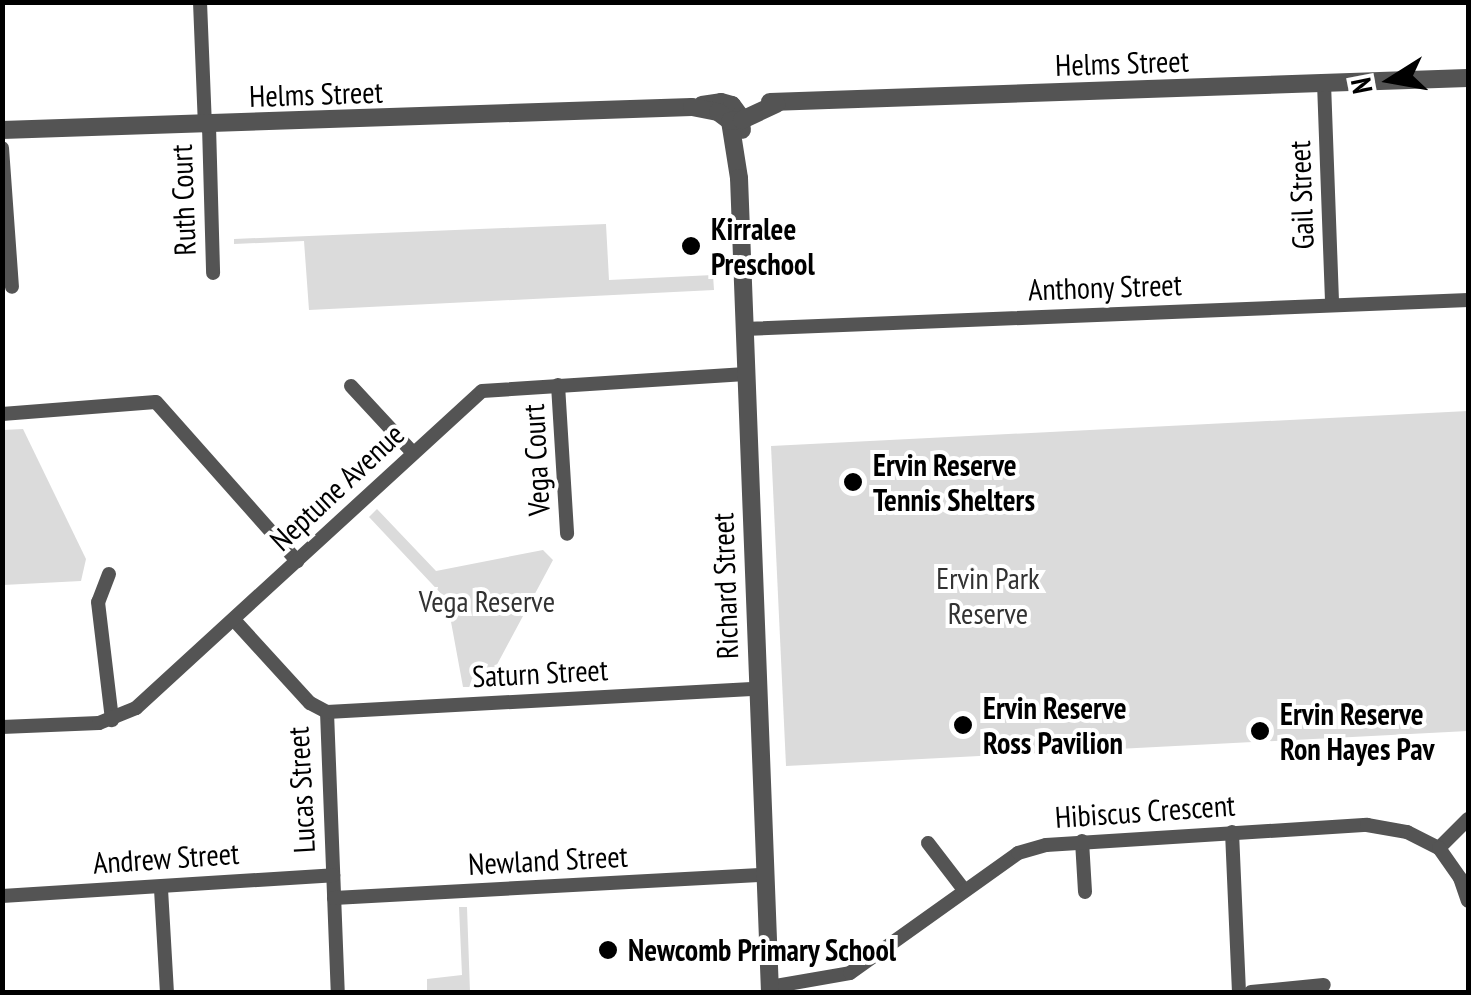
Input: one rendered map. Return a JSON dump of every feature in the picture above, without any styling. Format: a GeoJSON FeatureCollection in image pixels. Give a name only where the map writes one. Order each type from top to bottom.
{"type":"FeatureCollection","features":[{"type":"Feature","properties":{"kind":"street","name":"Ruth Court"},"geometry":{"type":"LineString","coordinates":[[200,2],[213,272]]}},
{"type":"Feature","properties":{"kind":"street","name":"Helms Street"},"geometry":{"type":"LineString","coordinates":[[2,130],[692,107],[736,117],[777,104],[1468,78]]}},
{"type":"Feature","properties":{"kind":"street","name":"Gail Street"},"geometry":{"type":"LineString","coordinates":[[1324,83],[1332,305]]}},
{"type":"Feature","properties":{"kind":"street","name":"Richard Street"},"geometry":{"type":"LineString","coordinates":[[736,117],[770,990]]}},
{"type":"Feature","properties":{"kind":"street"},"geometry":{"type":"LineString","coordinates":[[2,148],[12,288]]}},
{"type":"Feature","properties":{"kind":"street","name":"Anthony Street"},"geometry":{"type":"LineString","coordinates":[[744,329],[1468,300]]}},
{"type":"Feature","properties":{"kind":"street","name":"Neptune Avenue"},"geometry":{"type":"LineString","coordinates":[[112,720],[136,708],[235,621],[482,392],[745,374]]}},
{"type":"Feature","properties":{"kind":"street","name":"Vega Court"},"geometry":{"type":"LineString","coordinates":[[558,384],[566,534]]}},
{"type":"Feature","properties":{"kind":"street"},"geometry":{"type":"LineString","coordinates":[[351,386],[413,453]]}},
{"type":"Feature","properties":{"kind":"street"},"geometry":{"type":"LineString","coordinates":[[2,414],[156,402],[297,561]]}},
{"type":"Feature","properties":{"kind":"street"},"geometry":{"type":"LineString","coordinates":[[2,726],[112,720],[98,602],[108,574]]}},
{"type":"Feature","properties":{"kind":"street","name":"Lucas Street"},"geometry":{"type":"LineString","coordinates":[[235,621],[310,703],[326,712],[338,992]]}},
{"type":"Feature","properties":{"kind":"street","name":"Saturn Street"},"geometry":{"type":"LineString","coordinates":[[326,712],[756,689]]}},
{"type":"Feature","properties":{"kind":"street"},"geometry":{"type":"LineString","coordinates":[[1468,819],[1439,848],[1460,878],[1468,901]]}},
{"type":"Feature","properties":{"kind":"street","name":"Hibiscus Crescent"},"geometry":{"type":"LineString","coordinates":[[770,990],[850,972],[1018,853],[1082,841],[1367,825],[1407,832],[1439,848]]}},
{"type":"Feature","properties":{"kind":"street"},"geometry":{"type":"LineString","coordinates":[[1232,832],[1239,992]]}},
{"type":"Feature","properties":{"kind":"street"},"geometry":{"type":"LineString","coordinates":[[1082,841],[1085,892]]}},
{"type":"Feature","properties":{"kind":"street"},"geometry":{"type":"LineString","coordinates":[[928,843],[964,890]]}},
{"type":"Feature","properties":{"kind":"street","name":"Andrew Street"},"geometry":{"type":"LineString","coordinates":[[2,896],[161,889],[333,875]]}},
{"type":"Feature","properties":{"kind":"street","name":"Newland Street"},"geometry":{"type":"LineString","coordinates":[[334,898],[765,876]]}},
{"type":"Feature","properties":{"kind":"street"},"geometry":{"type":"LineString","coordinates":[[161,889],[167,992]]}},
{"type":"Feature","properties":{"kind":"street"},"geometry":{"type":"LineString","coordinates":[[1251,992],[1324,985]]}},
{"type":"Feature","properties":{"kind":"green space"},"geometry":{"type":"Polygon","coordinates":[[[606,224],[609,280],[713,275],[714,290],[309,310],[304,241],[234,244],[234,239],[606,224]]]}},
{"type":"Feature","properties":{"kind":"green space","name":"Ervin Park Reserve"},"geometry":{"type":"Polygon","coordinates":[[[1468,411],[1468,731],[786,766],[771,446],[1468,411]]]}},
{"type":"Feature","properties":{"kind":"green space"},"geometry":{"type":"Polygon","coordinates":[[[23,429],[86,559],[81,581],[3,585],[3,430],[23,429]]]}},
{"type":"Feature","properties":{"kind":"green space","name":"Vega Reserve"},"geometry":{"type":"Polygon","coordinates":[[[377,509],[436,571],[543,550],[553,560],[485,687],[463,687],[447,600],[369,517],[377,509]]]}},
{"type":"Feature","properties":{"kind":"green space"},"geometry":{"type":"Polygon","coordinates":[[[459,907],[467,907],[470,992],[427,992],[427,979],[462,975],[459,907]]]}},
{"type":"Feature","properties":{"kind":"place","name":"Kirralee Preschool"},"geometry":{"type":"Point","coordinates":[691,246]}},
{"type":"Feature","properties":{"kind":"place","name":"Ervin Reserve Tennis Shelters"},"geometry":{"type":"Point","coordinates":[853,482]}},
{"type":"Feature","properties":{"kind":"place","name":"Ervin Reserve Ross Pavilion"},"geometry":{"type":"Point","coordinates":[963,725]}},
{"type":"Feature","properties":{"kind":"place","name":"Ervin Reserve Ron Hayes Pav"},"geometry":{"type":"Point","coordinates":[1260,731]}},
{"type":"Feature","properties":{"kind":"place","name":"Newcomb Primary School"},"geometry":{"type":"Point","coordinates":[608,950]}}]}
